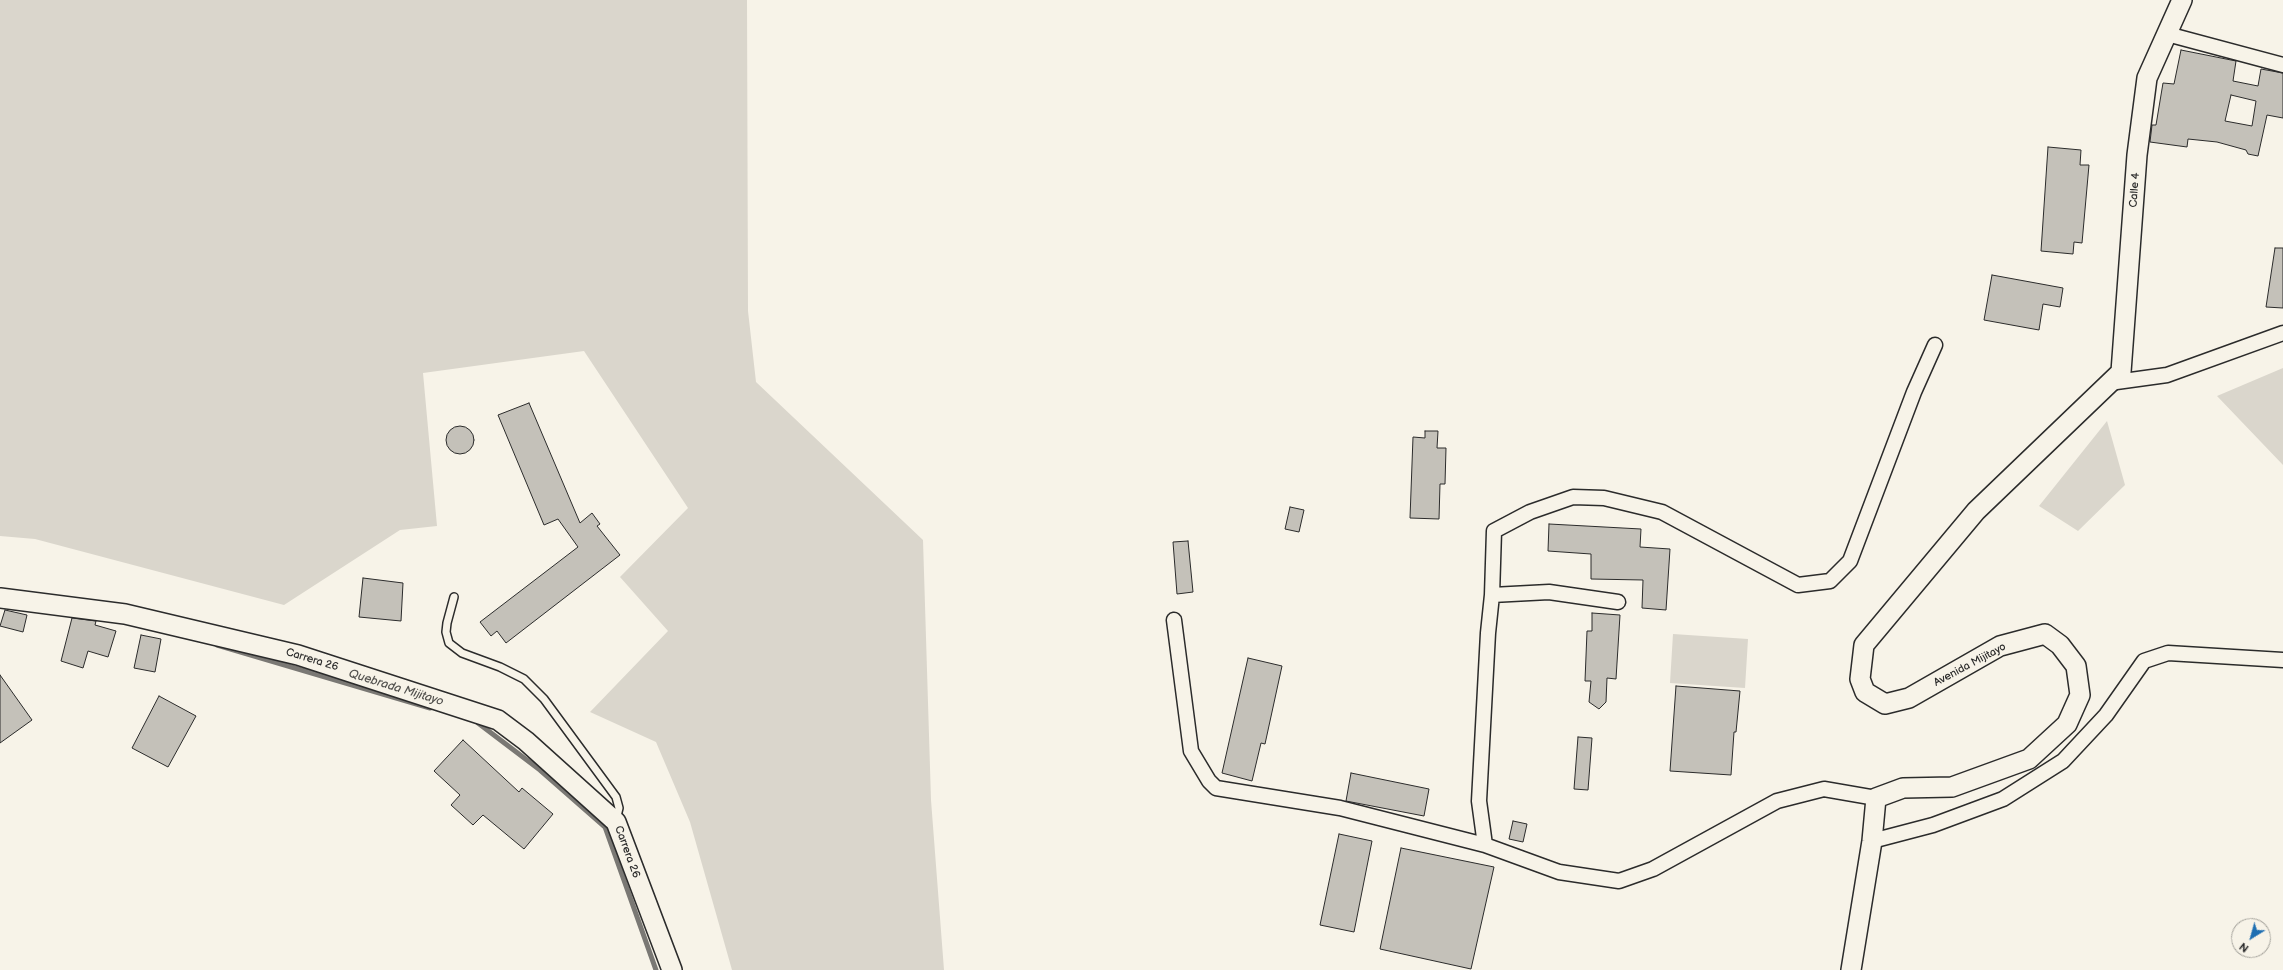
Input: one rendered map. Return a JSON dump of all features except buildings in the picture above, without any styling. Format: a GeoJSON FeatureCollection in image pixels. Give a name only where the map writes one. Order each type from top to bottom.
{"type":"FeatureCollection","features":[{"type":"Feature","properties":{"kind":"street","name":"Calle 4"},"geometry":{"type":"LineString","coordinates":[[2109,383],[2121,372],[2137,155],[2147,78],[2182,0]]}},
{"type":"Feature","properties":{"kind":"street"},"geometry":{"type":"LineString","coordinates":[[2167,34],[2283,65]]}},
{"type":"Feature","properties":{"kind":"street"},"geometry":{"type":"LineString","coordinates":[[2109,383],[2167,375],[2283,333]]}},
{"type":"Feature","properties":{"kind":"street"},"geometry":{"type":"LineString","coordinates":[[1486,845],[1479,801],[1488,633],[1492,595],[1494,531],[1530,512],[1573,497],[1604,498],[1662,512],[1798,584],[1830,581],[1850,561],[1914,392],[1935,345]]}},
{"type":"Feature","properties":{"kind":"street","name":"Avenida Mijitayo"},"geometry":{"type":"LineString","coordinates":[[1876,798],[1903,788],[1952,787],[2029,759],[2067,724],[2080,695],[2076,666],[2060,645],[2045,634],[2000,646],[1909,698],[1885,704],[1865,692],[1860,679],[1864,645],[1976,511],[2109,383]]}},
{"type":"Feature","properties":{"kind":"street"},"geometry":{"type":"LineString","coordinates":[[1492,595],[1549,592],[1618,602]]}},
{"type":"Feature","properties":{"kind":"street","name":"Carrera 26"},"geometry":{"type":"LineString","coordinates":[[0,598],[125,614],[298,654],[498,720],[526,741],[616,822],[672,970]]}},
{"type":"Feature","properties":{"kind":"street"},"geometry":{"type":"LineString","coordinates":[[1174,620],[1191,751],[1209,782],[1216,788],[1340,808],[1486,845],[1559,872],[1618,881],[1653,869],[1777,801],[1824,789],[1876,798],[1872,841],[1851,970]]}},
{"type":"Feature","properties":{"kind":"street"},"geometry":{"type":"LineString","coordinates":[[1872,841],[1933,825],[2003,799],[2063,761],[2106,715],[2144,661],[2168,653],[2283,660]]}},
{"type":"Feature","properties":{"kind":"lane"},"geometry":{"type":"LineString","coordinates":[[454,597],[446,632],[449,643],[462,653],[500,667],[524,679],[544,699],[616,797],[618,814],[616,822]]}},
{"type":"Feature","properties":{"kind":"shaded area"},"geometry":{"type":"Polygon","coordinates":[[[0,0],[747,0],[748,311],[756,382],[923,540],[931,800],[944,970],[732,970],[690,822],[656,742],[590,712],[668,631],[620,577],[688,508],[584,351],[423,373],[437,526],[400,530],[284,605],[35,539],[0,536],[0,0]]]}},
{"type":"Feature","properties":{"kind":"shaded area"},"geometry":{"type":"Polygon","coordinates":[[[2283,368],[2283,465],[2217,396],[2283,368]]]}},
{"type":"Feature","properties":{"kind":"shaded area"},"geometry":{"type":"Polygon","coordinates":[[[2107,421],[2125,485],[2078,531],[2039,506],[2107,421]]]}},
{"type":"Feature","properties":{"kind":"shaded area"},"geometry":{"type":"Polygon","coordinates":[[[1673,634],[1748,639],[1745,688],[1670,683],[1673,634]]]}},
{"type":"Feature","properties":{"kind":"waterway","name":"Quebrada Mijitayo"},"geometry":{"type":"LineString","coordinates":[[217,645],[430,708]]}},
{"type":"Feature","properties":{"kind":"waterway","name":"Quebrada Mijitayo"},"geometry":{"type":"LineString","coordinates":[[478,723],[540,770],[605,827],[656,970]]}}]}
